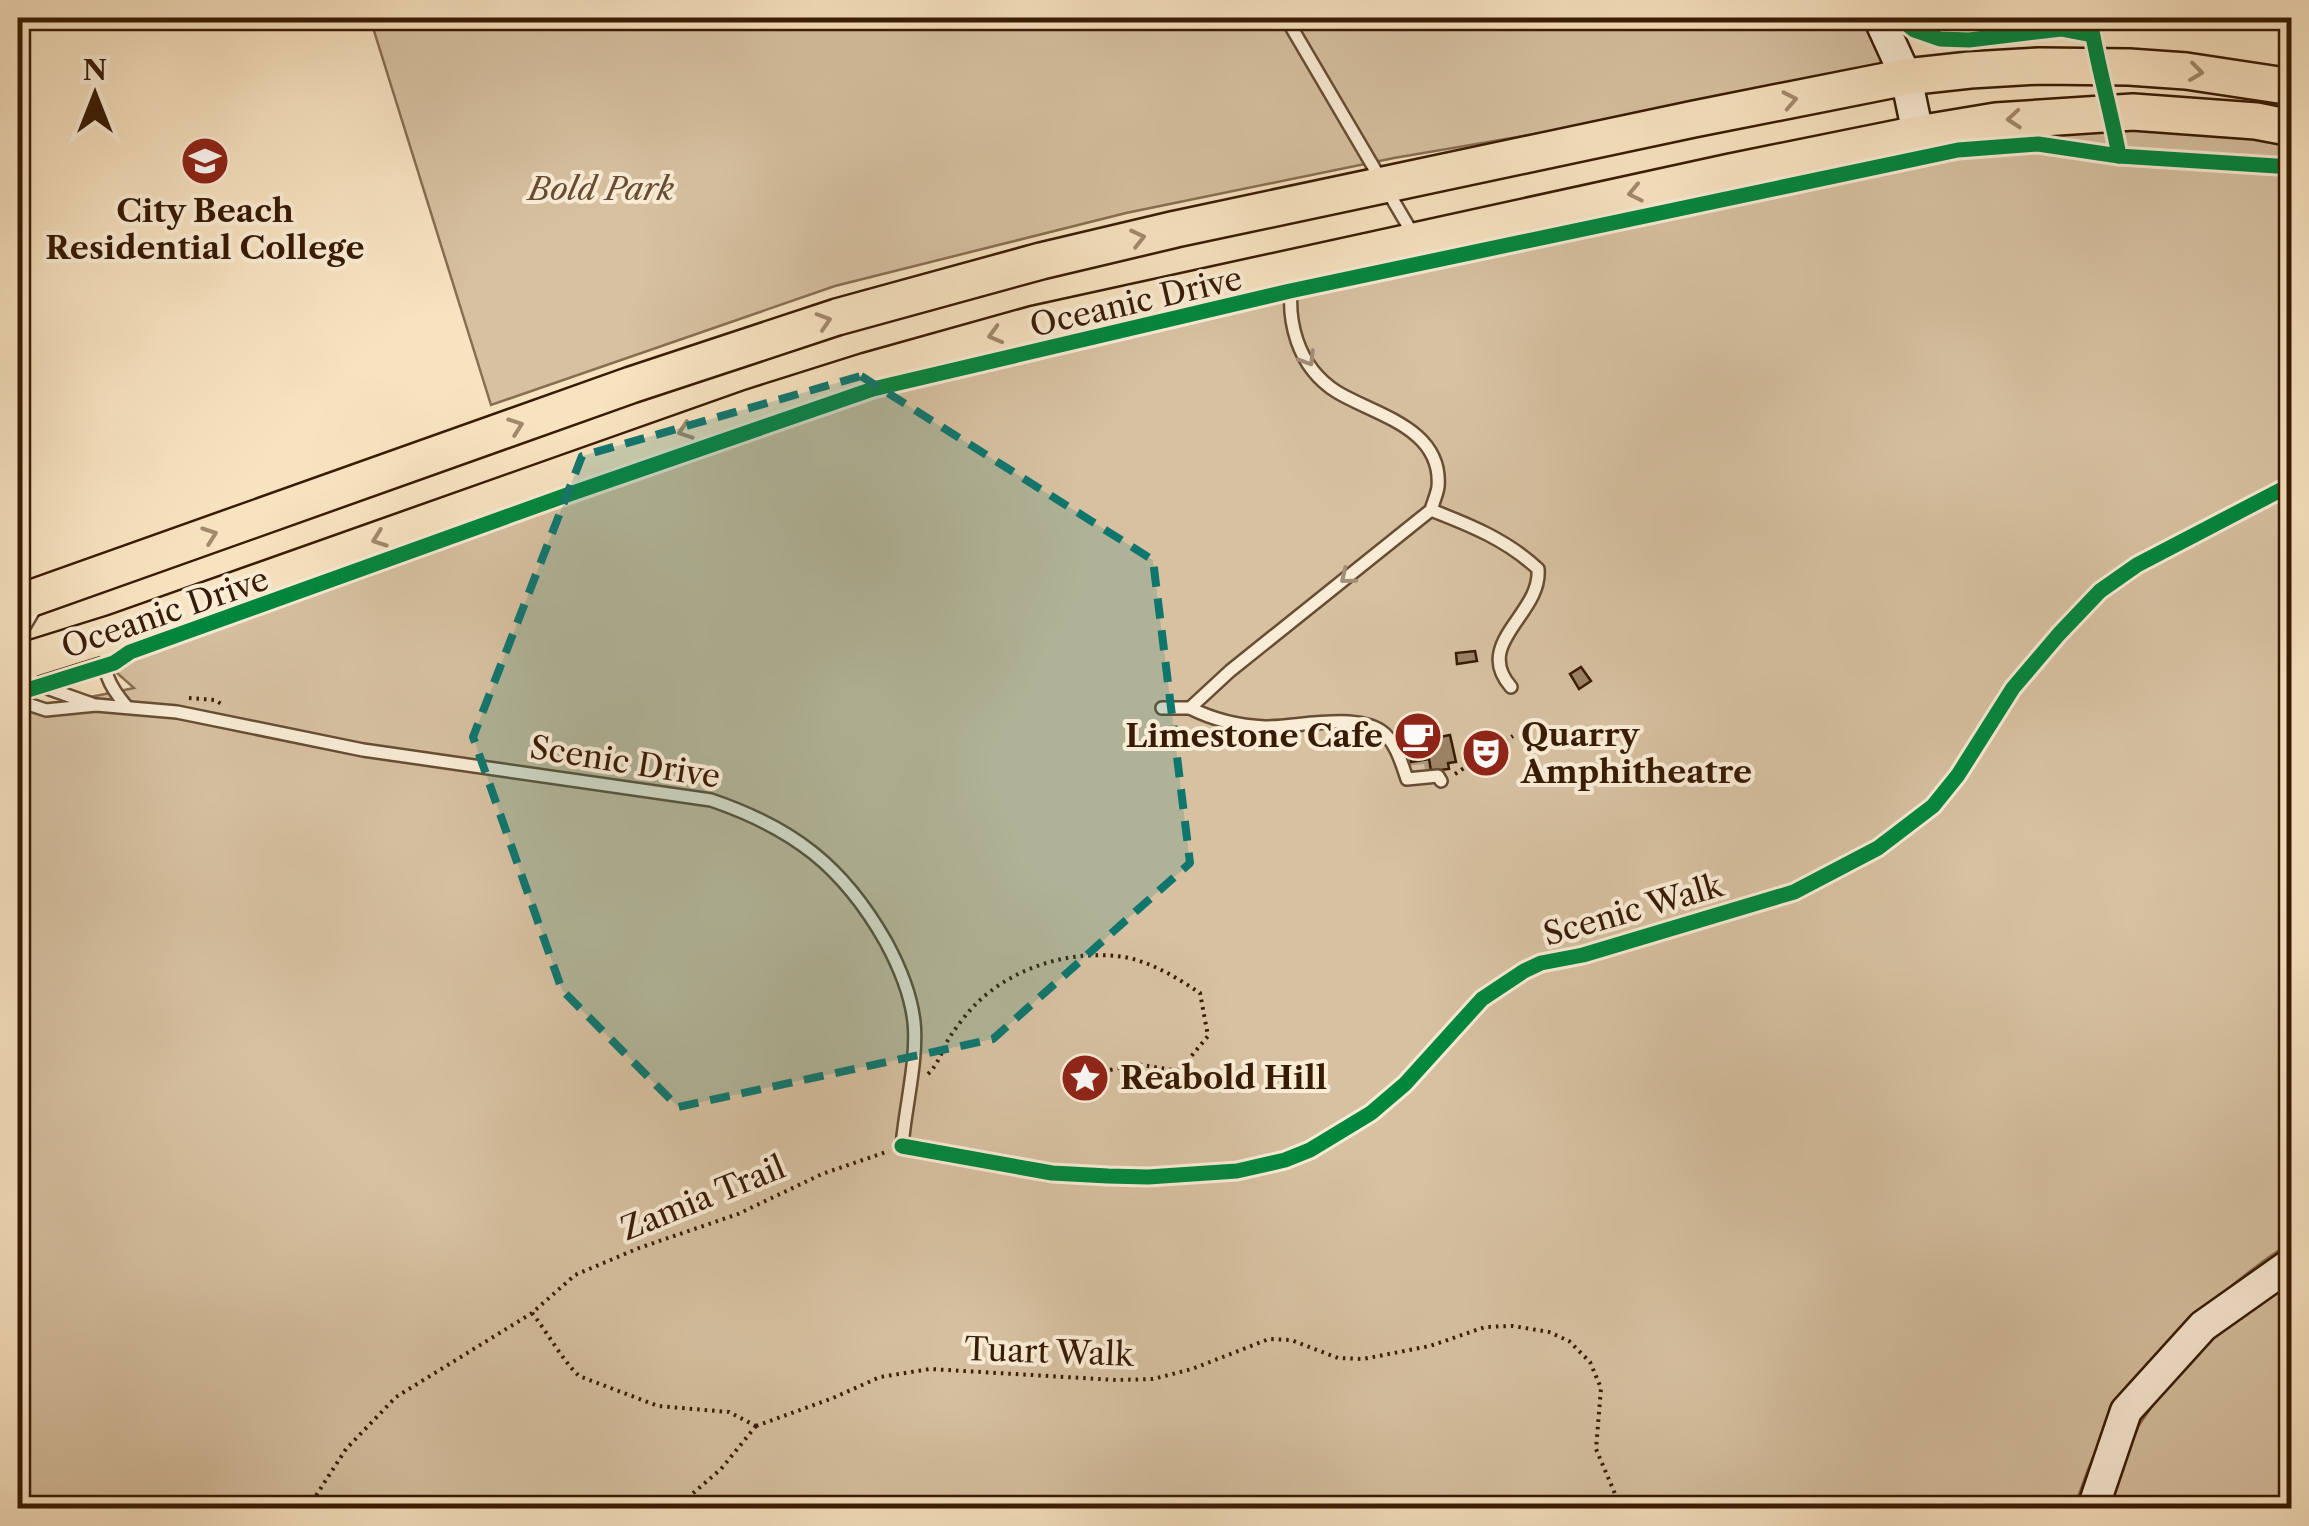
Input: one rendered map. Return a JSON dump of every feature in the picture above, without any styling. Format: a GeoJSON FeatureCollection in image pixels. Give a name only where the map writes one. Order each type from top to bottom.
{"type":"FeatureCollection","features":[{"type":"Feature","properties":{"kind":"main road","name":"Oceanic Drive"},"geometry":{"type":"LineString","coordinates":[[31,599],[631,385],[837,317],[1041,261],[1384,184],[1906,77],[2039,66],[2096,51],[2292,88]]}},
{"type":"Feature","properties":{"kind":"main road","name":"Oceanic Drive"},"geometry":{"type":"LineString","coordinates":[[18,665],[732,414],[1035,324],[1416,240],[1996,121],[2112,112],[2238,120],[2292,128]]}},
{"type":"Feature","properties":{"kind":"street"},"geometry":{"type":"LineString","coordinates":[[1879,18],[1906,77],[1918,134]]}},
{"type":"Feature","properties":{"kind":"street"},"geometry":{"type":"LineString","coordinates":[[2094,1508],[2126,1411],[2203,1326],[2292,1263]]}},
{"type":"Feature","properties":{"kind":"lane"},"geometry":{"type":"LineString","coordinates":[[1286,18],[1416,240]]}},
{"type":"Feature","properties":{"kind":"lane"},"geometry":{"type":"LineString","coordinates":[[1190,708],[1230,671],[1431,510],[1438,488],[1435,464],[1425,444],[1408,428],[1336,391],[1310,367],[1292,320],[1290,291],[1295,266]]}},
{"type":"Feature","properties":{"kind":"lane"},"geometry":{"type":"LineString","coordinates":[[1431,510],[1489,534],[1538,569],[1540,582],[1535,595],[1502,646],[1498,664],[1511,687]]}},
{"type":"Feature","properties":{"kind":"lane"},"geometry":{"type":"LineString","coordinates":[[18,637],[31,599]]}},
{"type":"Feature","properties":{"kind":"lane"},"geometry":{"type":"LineString","coordinates":[[114,634],[106,650],[108,683],[127,707]]}},
{"type":"Feature","properties":{"kind":"lane","name":"Scenic Drive"},"geometry":{"type":"LineString","coordinates":[[18,665],[41,686],[96,706]]}},
{"type":"Feature","properties":{"kind":"lane","name":"Scenic Drive"},"geometry":{"type":"LineString","coordinates":[[18,694],[28,704],[46,710],[96,706],[178,712],[363,750],[711,800],[751,814],[789,834],[845,882],[894,957],[914,1022],[914,1054],[902,1146]]}},
{"type":"Feature","properties":{"kind":"lane"},"geometry":{"type":"LineString","coordinates":[[1162,708],[1190,708],[1225,722],[1250,726],[1358,724],[1382,732],[1396,750],[1407,779],[1438,776],[1441,780]]}},
{"type":"Feature","properties":{"kind":"lane"},"geometry":{"type":"LineString","coordinates":[[2282,1508],[2292,1494]]}},
{"type":"Feature","properties":{"kind":"path"},"geometry":{"type":"LineString","coordinates":[[1899,18],[1914,30],[1940,39],[1969,40],[2061,29],[2096,51]]}},
{"type":"Feature","properties":{"kind":"path"},"geometry":{"type":"LineString","coordinates":[[2090,18],[2096,51]]}},
{"type":"Feature","properties":{"kind":"path"},"geometry":{"type":"LineString","coordinates":[[184,698],[215,700],[233,711]]}},
{"type":"Feature","properties":{"kind":"path"},"geometry":{"type":"LineString","coordinates":[[1441,780],[1513,736]]}},
{"type":"Feature","properties":{"kind":"path"},"geometry":{"type":"LineString","coordinates":[[906,1109],[922,1098],[928,1075],[976,1003],[1008,979],[1044,963],[1084,955],[1126,957],[1164,970],[1200,992],[1208,1036],[1178,1070],[1136,1064],[1098,1073]]}},
{"type":"Feature","properties":{"kind":"path"},"geometry":{"type":"LineString","coordinates":[[1079,1063],[1090,1064],[1098,1073],[1092,1088],[1075,1094],[1069,1091],[1071,1072],[1079,1063]]}},
{"type":"Feature","properties":{"kind":"path"},"geometry":{"type":"LineString","coordinates":[[532,1313],[579,1376],[658,1406],[729,1412],[756,1426],[721,1469],[676,1508]]}},
{"type":"Feature","properties":{"kind":"highlighted area"},"geometry":{"type":"Polygon","coordinates":[[[861,376],[1153,560],[1190,863],[993,1039],[678,1107],[562,990],[473,737],[582,456],[861,376]]]}},
{"type":"Feature","properties":{"kind":"green space","name":"Bold Park"},"geometry":{"type":"Polygon","coordinates":[[[370,18],[1872,18],[1899,72],[1394,158],[1126,213],[835,286],[491,405],[370,18]]]}},
{"type":"Feature","properties":{"kind":"green space"},"geometry":{"type":"Polygon","coordinates":[[[2095,125],[2291,139],[2291,1242],[2219,1297],[2175,1338],[2136,1384],[2093,1457],[2074,1508],[18,1508],[18,712],[134,688],[117,673],[117,656],[128,641],[560,485],[1038,334],[1920,144],[2095,125]]]}},
{"type":"Feature","properties":{"kind":"green space"},"geometry":{"type":"Polygon","coordinates":[[[2291,1279],[2291,1508],[2105,1508],[2139,1425],[2178,1369],[2234,1319],[2291,1279]]]}},
{"type":"Feature","properties":{"kind":"building"},"geometry":{"type":"Polygon","coordinates":[[[1475,651],[1477,661],[1457,664],[1456,653],[1475,651]]]}},
{"type":"Feature","properties":{"kind":"building"},"geometry":{"type":"Polygon","coordinates":[[[1581,667],[1591,681],[1579,689],[1570,674],[1581,667]]]}},
{"type":"Feature","properties":{"kind":"building"},"geometry":{"type":"Polygon","coordinates":[[[1429,731],[1430,739],[1450,735],[1456,762],[1448,763],[1449,769],[1431,771],[1429,759],[1411,762],[1407,735],[1429,731]]]}},
{"type":"Feature","properties":{"kind":"cycle path"},"geometry":{"type":"LineString","coordinates":[[1899,18],[1914,30],[1940,39],[1969,40],[2061,29],[2092,35]]}},
{"type":"Feature","properties":{"kind":"cycle path"},"geometry":{"type":"LineString","coordinates":[[2090,19],[2119,156]]}},
{"type":"Feature","properties":{"kind":"cycle path"},"geometry":{"type":"LineString","coordinates":[[18,693],[114,663],[130,652],[873,389],[1290,291],[1958,150],[2038,144],[2119,156],[2292,167]]}},
{"type":"Feature","properties":{"kind":"cycle path","name":"Scenic Walk"},"geometry":{"type":"LineString","coordinates":[[902,1146],[1052,1173],[1148,1177],[1237,1171],[1310,1150],[1371,1113],[1405,1084],[1482,999],[1524,971],[1794,892],[1878,848],[1933,806],[1958,775],[2013,688],[2100,591],[2137,565],[2292,484]]}},
{"type":"Feature","properties":{"kind":"place","name":"City Beach Residential College"},"geometry":{"type":"Point","coordinates":[205,161]}},
{"type":"Feature","properties":{"kind":"place","name":"Limestone Cafe"},"geometry":{"type":"Point","coordinates":[1418,736]}},
{"type":"Feature","properties":{"kind":"place","name":"Quarry Amphitheatre"},"geometry":{"type":"Point","coordinates":[1486,753]}},
{"type":"Feature","properties":{"kind":"place","name":"Reabold Hill"},"geometry":{"type":"Point","coordinates":[1085,1078]}}]}
